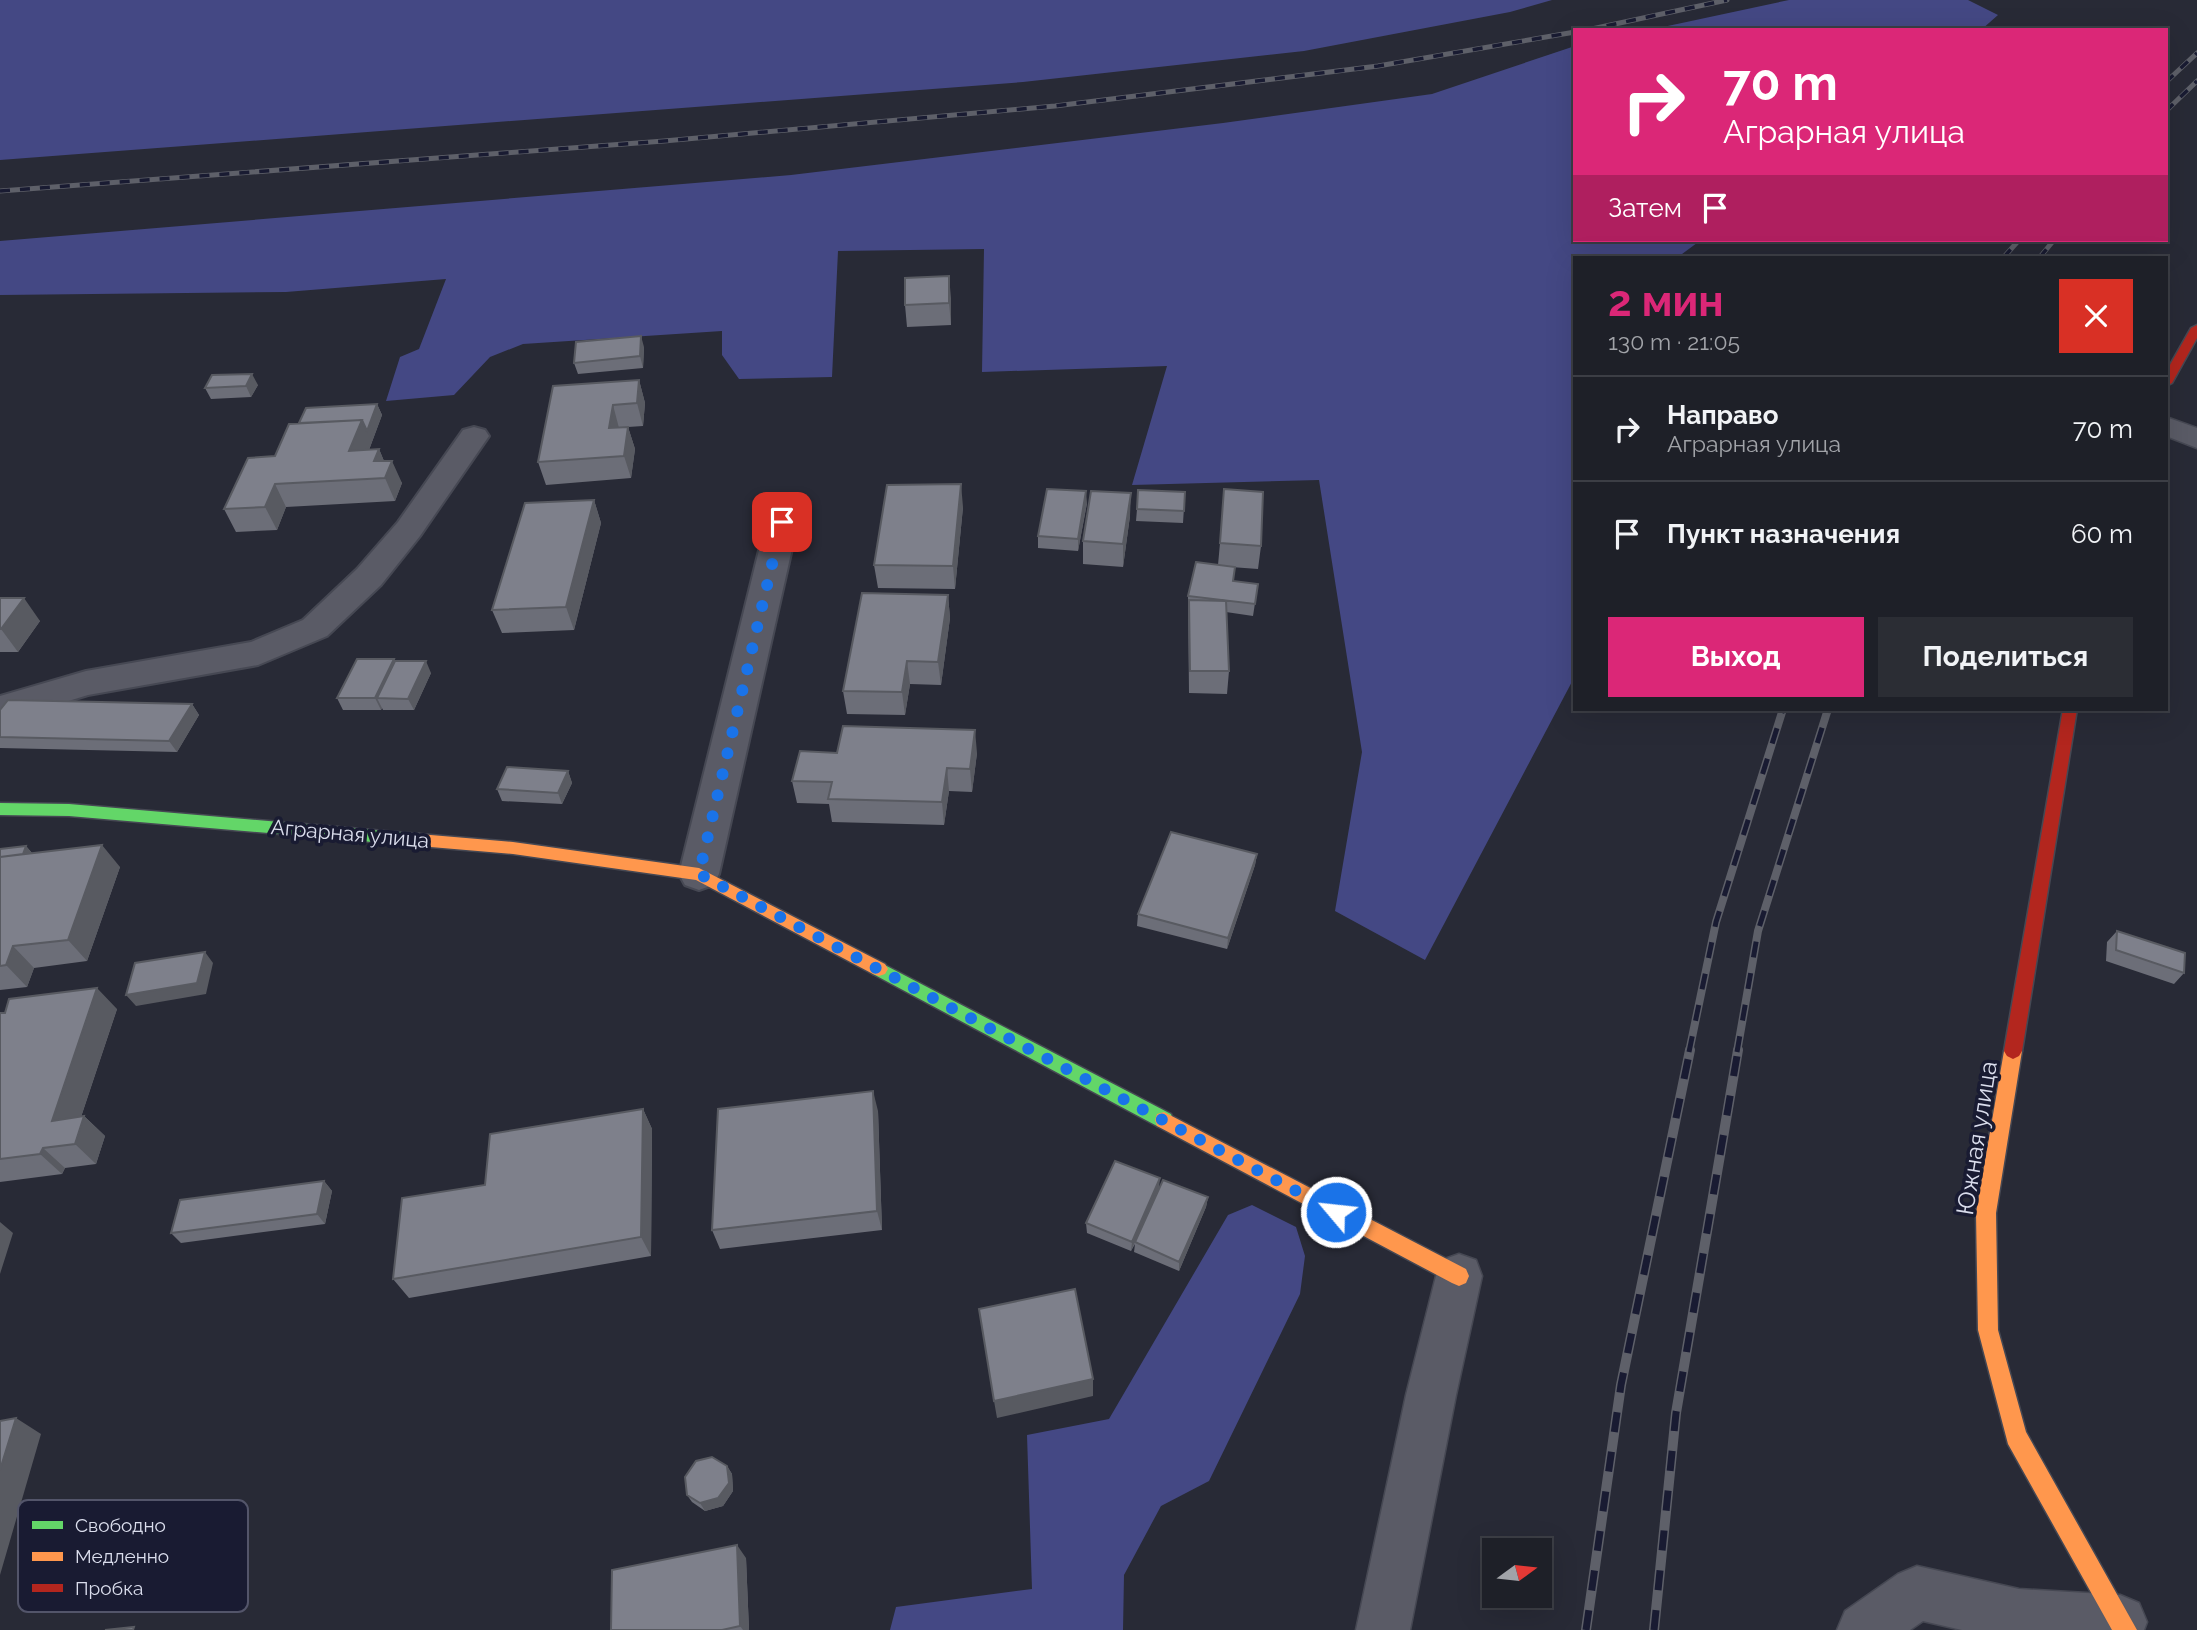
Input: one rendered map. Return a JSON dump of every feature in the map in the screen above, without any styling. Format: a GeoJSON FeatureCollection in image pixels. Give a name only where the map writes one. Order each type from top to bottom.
{"type":"FeatureCollection","features":[{"type":"Feature","properties":{"kind":"street"},"geometry":{"type":"LineString","coordinates":[[2168,379],[2197,328]]}},
{"type":"Feature","properties":{"kind":"street"},"geometry":{"type":"LineString","coordinates":[[0,709],[86,683],[258,653],[315,628],[369,577],[409,529],[474,436]]}},
{"type":"Feature","properties":{"kind":"street"},"geometry":{"type":"LineString","coordinates":[[699,874],[782,522]]}},
{"type":"Feature","properties":{"kind":"street","name":"Южная улица"},"geometry":{"type":"LineString","coordinates":[[2070,711],[1986,1213],[1988,1330],[2016,1436],[2122,1626]]}},
{"type":"Feature","properties":{"kind":"street","name":"Аграрная улица"},"geometry":{"type":"LineString","coordinates":[[0,808],[69,810],[513,848],[699,874],[1459,1276]]}},
{"type":"Feature","properties":{"kind":"lane"},"geometry":{"type":"LineString","coordinates":[[2168,426],[2197,439]]}},
{"type":"Feature","properties":{"kind":"lane"},"geometry":{"type":"LineString","coordinates":[[1384,1630],[1431,1395],[1459,1276]]}},
{"type":"Feature","properties":{"kind":"lane"},"geometry":{"type":"LineString","coordinates":[[1864,1630],[1917,1592],[2019,1616],[2122,1626]]}},
{"type":"Feature","properties":{"kind":"shaded area"},"geometry":{"type":"Polygon","coordinates":[[[0,0],[1552,0],[1510,12],[1304,51],[1023,82],[0,160],[0,0]]]}},
{"type":"Feature","properties":{"kind":"shaded area"},"geometry":{"type":"Polygon","coordinates":[[[1789,0],[1968,0],[1998,15],[1983,28],[1658,28],[1789,0]]]}},
{"type":"Feature","properties":{"kind":"shaded area"},"geometry":{"type":"Polygon","coordinates":[[[1573,47],[1573,242],[1698,242],[1679,256],[1573,256],[1573,680],[1425,960],[1335,911],[1362,752],[1319,480],[1132,485],[1167,366],[982,372],[984,249],[838,251],[832,377],[739,379],[722,355],[722,331],[523,344],[490,357],[454,395],[386,401],[400,357],[419,349],[446,279],[286,292],[0,295],[0,241],[791,175],[1223,123],[1432,94],[1573,47]]]}},
{"type":"Feature","properties":{"kind":"shaded area"},"geometry":{"type":"Polygon","coordinates":[[[1252,1205],[1296,1227],[1305,1256],[1300,1294],[1209,1481],[1161,1506],[1124,1575],[1123,1630],[890,1630],[896,1607],[1032,1589],[1027,1435],[1109,1419],[1228,1215],[1252,1205]]]}},
{"type":"Feature","properties":{"kind":"building"},"geometry":{"type":"Polygon","coordinates":[[[949,276],[949,303],[905,305],[905,278],[949,276]]]}},
{"type":"Feature","properties":{"kind":"building"},"geometry":{"type":"Polygon","coordinates":[[[641,336],[640,356],[574,363],[576,342],[641,336]]]}},
{"type":"Feature","properties":{"kind":"building"},"geometry":{"type":"Polygon","coordinates":[[[252,374],[246,386],[205,388],[212,375],[252,374]]]}},
{"type":"Feature","properties":{"kind":"building"},"geometry":{"type":"Polygon","coordinates":[[[639,380],[637,403],[613,405],[609,428],[628,427],[624,456],[538,462],[553,386],[639,380]]]}},
{"type":"Feature","properties":{"kind":"building"},"geometry":{"type":"Polygon","coordinates":[[[377,404],[367,431],[362,420],[299,423],[306,408],[377,404]]]}},
{"type":"Feature","properties":{"kind":"building"},"geometry":{"type":"Polygon","coordinates":[[[362,420],[349,451],[379,449],[374,461],[392,461],[385,478],[275,484],[265,507],[224,509],[248,458],[275,456],[289,424],[362,420]]]}},
{"type":"Feature","properties":{"kind":"building"},"geometry":{"type":"Polygon","coordinates":[[[961,484],[953,566],[874,565],[887,485],[961,484]]]}},
{"type":"Feature","properties":{"kind":"building"},"geometry":{"type":"Polygon","coordinates":[[[1047,489],[1086,491],[1078,539],[1038,536],[1047,489]]]}},
{"type":"Feature","properties":{"kind":"building"},"geometry":{"type":"Polygon","coordinates":[[[1224,489],[1263,492],[1261,546],[1220,543],[1224,489]]]}},
{"type":"Feature","properties":{"kind":"building"},"geometry":{"type":"Polygon","coordinates":[[[1138,490],[1185,492],[1184,511],[1137,509],[1138,490]]]}},
{"type":"Feature","properties":{"kind":"building"},"geometry":{"type":"Polygon","coordinates":[[[1091,491],[1131,493],[1123,544],[1083,541],[1091,491]]]}},
{"type":"Feature","properties":{"kind":"building"},"geometry":{"type":"Polygon","coordinates":[[[594,500],[566,607],[492,610],[525,503],[594,500]]]}},
{"type":"Feature","properties":{"kind":"building"},"geometry":{"type":"Polygon","coordinates":[[[1196,562],[1235,567],[1233,581],[1258,584],[1255,604],[1188,596],[1196,562]]]}},
{"type":"Feature","properties":{"kind":"building"},"geometry":{"type":"Polygon","coordinates":[[[862,593],[948,595],[938,662],[907,661],[902,692],[843,691],[862,593]]]}},
{"type":"Feature","properties":{"kind":"building"},"geometry":{"type":"Polygon","coordinates":[[[0,598],[24,598],[1,629],[0,629],[0,598]]]}},
{"type":"Feature","properties":{"kind":"building"},"geometry":{"type":"Polygon","coordinates":[[[1189,600],[1226,601],[1229,671],[1190,671],[1189,600]]]}},
{"type":"Feature","properties":{"kind":"building"},"geometry":{"type":"Polygon","coordinates":[[[357,659],[394,659],[375,698],[337,698],[357,659]]]}},
{"type":"Feature","properties":{"kind":"building"},"geometry":{"type":"Polygon","coordinates":[[[395,661],[426,661],[408,699],[377,698],[395,661]]]}},
{"type":"Feature","properties":{"kind":"building"},"geometry":{"type":"Polygon","coordinates":[[[8,700],[192,704],[169,741],[0,737],[0,710],[8,700]]]}},
{"type":"Feature","properties":{"kind":"building"},"geometry":{"type":"Polygon","coordinates":[[[843,726],[975,730],[970,769],[947,768],[942,802],[828,799],[832,782],[792,781],[800,751],[837,753],[843,726]]]}},
{"type":"Feature","properties":{"kind":"building"},"geometry":{"type":"Polygon","coordinates":[[[507,767],[568,771],[558,793],[497,789],[507,767]]]}},
{"type":"Feature","properties":{"kind":"building"},"geometry":{"type":"Polygon","coordinates":[[[1171,832],[1257,854],[1228,938],[1138,914],[1171,832]]]}},
{"type":"Feature","properties":{"kind":"building"},"geometry":{"type":"Polygon","coordinates":[[[102,845],[68,940],[13,946],[6,965],[0,966],[0,857],[102,845]]]}},
{"type":"Feature","properties":{"kind":"building"},"geometry":{"type":"Polygon","coordinates":[[[26,846],[23,854],[0,857],[0,849],[26,846]]]}},
{"type":"Feature","properties":{"kind":"building"},"geometry":{"type":"Polygon","coordinates":[[[2117,931],[2185,953],[2184,973],[2116,950],[2117,931]]]}},
{"type":"Feature","properties":{"kind":"building"},"geometry":{"type":"Polygon","coordinates":[[[205,952],[197,983],[126,995],[135,963],[205,952]]]}},
{"type":"Feature","properties":{"kind":"building"},"geometry":{"type":"Polygon","coordinates":[[[97,988],[52,1121],[84,1116],[75,1144],[43,1148],[40,1154],[0,1159],[0,1013],[5,1013],[9,999],[97,988]]]}},
{"type":"Feature","properties":{"kind":"building"},"geometry":{"type":"Polygon","coordinates":[[[873,1091],[877,1211],[712,1230],[718,1109],[873,1091]]]}},
{"type":"Feature","properties":{"kind":"building"},"geometry":{"type":"Polygon","coordinates":[[[643,1109],[641,1237],[393,1279],[402,1198],[485,1185],[490,1134],[643,1109]]]}},
{"type":"Feature","properties":{"kind":"building"},"geometry":{"type":"Polygon","coordinates":[[[1115,1161],[1160,1178],[1132,1242],[1086,1223],[1115,1161]]]}},
{"type":"Feature","properties":{"kind":"building"},"geometry":{"type":"Polygon","coordinates":[[[1163,1180],[1208,1197],[1179,1262],[1135,1242],[1163,1180]]]}},
{"type":"Feature","properties":{"kind":"building"},"geometry":{"type":"Polygon","coordinates":[[[324,1181],[317,1214],[171,1233],[180,1200],[324,1181]]]}},
{"type":"Feature","properties":{"kind":"building"},"geometry":{"type":"Polygon","coordinates":[[[1075,1289],[1093,1379],[994,1401],[979,1309],[1075,1289]]]}},
{"type":"Feature","properties":{"kind":"building"},"geometry":{"type":"Polygon","coordinates":[[[16,1418],[0,1470],[0,1421],[16,1418]]]}},
{"type":"Feature","properties":{"kind":"building"},"geometry":{"type":"Polygon","coordinates":[[[712,1457],[727,1466],[729,1483],[718,1498],[700,1503],[687,1495],[685,1477],[696,1461],[712,1457]]]}},
{"type":"Feature","properties":{"kind":"building"},"geometry":{"type":"Polygon","coordinates":[[[737,1545],[740,1626],[722,1630],[611,1630],[612,1570],[737,1545]]]}},
{"type":"Feature","properties":{"kind":"building"},"geometry":{"type":"Polygon","coordinates":[[[134,1627],[133,1630],[105,1630],[134,1627]]]}},
{"type":"Feature","properties":{"kind":"railway"},"geometry":{"type":"LineString","coordinates":[[1596,28],[1727,0]]}},
{"type":"Feature","properties":{"kind":"railway"},"geometry":{"type":"LineString","coordinates":[[0,191],[664,141],[1055,106],[1378,66],[1573,32]]}},
{"type":"Feature","properties":{"kind":"railway"},"geometry":{"type":"LineString","coordinates":[[2168,80],[2197,53]]}},
{"type":"Feature","properties":{"kind":"railway"},"geometry":{"type":"LineString","coordinates":[[2168,109],[2197,81]]}},
{"type":"Feature","properties":{"kind":"railway"},"geometry":{"type":"LineString","coordinates":[[2005,256],[2017,242]]}},
{"type":"Feature","properties":{"kind":"railway"},"geometry":{"type":"LineString","coordinates":[[2041,256],[2052,242]]}},
{"type":"Feature","properties":{"kind":"railway"},"geometry":{"type":"LineString","coordinates":[[1689,1052],[1716,922],[1782,711]]}},
{"type":"Feature","properties":{"kind":"railway"},"geometry":{"type":"LineString","coordinates":[[1737,1052],[1758,931],[1827,711]]}},
{"type":"Feature","properties":{"kind":"railway"},"geometry":{"type":"LineString","coordinates":[[1586,1630],[1621,1385],[1690,1050]]}},
{"type":"Feature","properties":{"kind":"railway"},"geometry":{"type":"LineString","coordinates":[[1654,1630],[1676,1413],[1738,1050]]}},
{"type":"Feature","properties":{"kind":"traffic: fast"},"geometry":{"type":"LineString","coordinates":[[0,809],[69,810],[419,840]]}},
{"type":"Feature","properties":{"kind":"traffic: fast"},"geometry":{"type":"LineString","coordinates":[[879,969],[1164,1120]]}},
{"type":"Feature","properties":{"kind":"traffic: slow"},"geometry":{"type":"LineString","coordinates":[[419,840],[513,848],[699,874],[879,969]]}},
{"type":"Feature","properties":{"kind":"traffic: slow"},"geometry":{"type":"LineString","coordinates":[[2013,1051],[1986,1213],[1988,1330],[2016,1436],[2125,1630]]}},
{"type":"Feature","properties":{"kind":"traffic: slow"},"geometry":{"type":"LineString","coordinates":[[1164,1120],[1459,1276]]}},
{"type":"Feature","properties":{"kind":"traffic: jam"},"geometry":{"type":"LineString","coordinates":[[2168,379],[2197,328]]}},
{"type":"Feature","properties":{"kind":"traffic: jam"},"geometry":{"type":"LineString","coordinates":[[2013,1051],[2070,711]]}},
{"type":"Feature","properties":{"kind":"route"},"geometry":{"type":"LineString","coordinates":[[782,522],[699,874],[1336,1212]]}}]}
